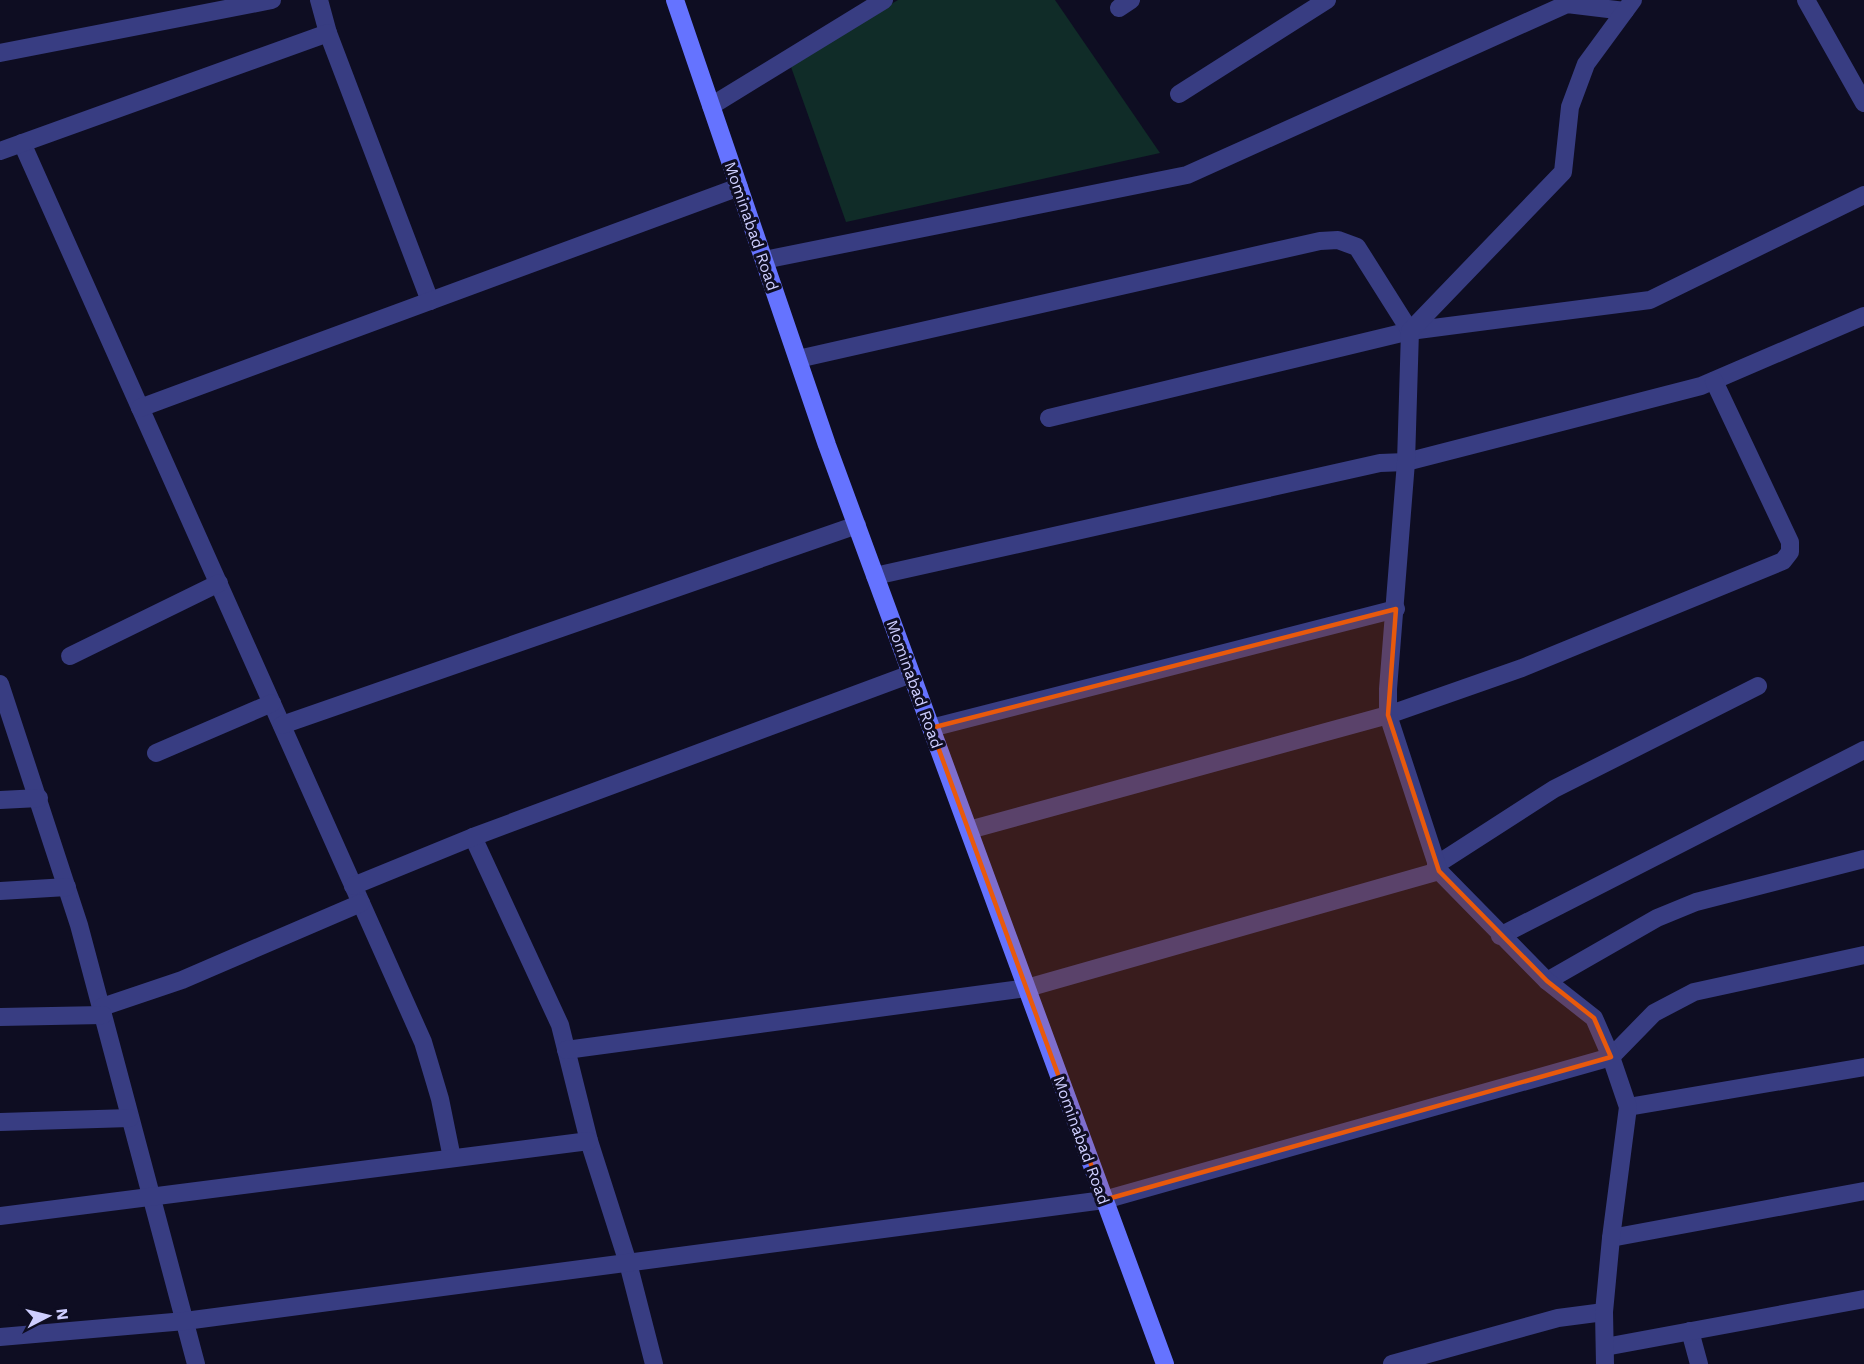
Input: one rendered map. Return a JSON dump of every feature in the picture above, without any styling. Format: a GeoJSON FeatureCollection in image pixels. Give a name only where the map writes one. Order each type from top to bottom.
{"type":"FeatureCollection","features":[{"type":"Feature","properties":{"kind":"main road","name":"Mominabad Road"},"geometry":{"type":"LineString","coordinates":[[675,0],[856,525],[1165,1364]]}},
{"type":"Feature","properties":{"kind":"street"},"geometry":{"type":"LineString","coordinates":[[0,53],[272,0]]}},
{"type":"Feature","properties":{"kind":"street"},"geometry":{"type":"LineString","coordinates":[[319,0],[328,33],[430,301]]}},
{"type":"Feature","properties":{"kind":"street"},"geometry":{"type":"LineString","coordinates":[[711,106],[884,0]]}},
{"type":"Feature","properties":{"kind":"street"},"geometry":{"type":"LineString","coordinates":[[1179,94],[1326,0]]}},
{"type":"Feature","properties":{"kind":"street"},"geometry":{"type":"LineString","coordinates":[[1806,0],[1864,103]]}},
{"type":"Feature","properties":{"kind":"street"},"geometry":{"type":"LineString","coordinates":[[764,260],[1187,175],[1567,4],[1629,6]]}},
{"type":"Feature","properties":{"kind":"street"},"geometry":{"type":"LineString","coordinates":[[1410,331],[1563,172],[1569,107],[1586,64],[1629,6]]}},
{"type":"Feature","properties":{"kind":"street"},"geometry":{"type":"LineString","coordinates":[[0,151],[328,33]]}},
{"type":"Feature","properties":{"kind":"street"},"geometry":{"type":"LineString","coordinates":[[22,144],[423,1042],[440,1099],[452,1158]]}},
{"type":"Feature","properties":{"kind":"street"},"geometry":{"type":"LineString","coordinates":[[140,408],[739,187]]}},
{"type":"Feature","properties":{"kind":"street"},"geometry":{"type":"LineString","coordinates":[[1049,418],[1410,331],[1650,300],[1864,195]]}},
{"type":"Feature","properties":{"kind":"street"},"geometry":{"type":"LineString","coordinates":[[798,359],[1308,244],[1338,240],[1357,247],[1410,331],[1406,462],[1388,715],[1437,868],[1500,936],[1547,981],[1594,1018],[1611,1057],[1628,1107],[1604,1312],[1605,1355],[1690,1331],[1864,1299]]}},
{"type":"Feature","properties":{"kind":"street"},"geometry":{"type":"LineString","coordinates":[[875,576],[1380,463],[1406,462],[1714,381],[1864,316]]}},
{"type":"Feature","properties":{"kind":"street"},"geometry":{"type":"LineString","coordinates":[[969,830],[1388,715],[1522,668],[1783,561],[1790,552],[1790,542],[1714,381]]}},
{"type":"Feature","properties":{"kind":"street"},"geometry":{"type":"LineString","coordinates":[[282,725],[856,525]]}},
{"type":"Feature","properties":{"kind":"street"},"geometry":{"type":"LineString","coordinates":[[70,656],[219,582]]}},
{"type":"Feature","properties":{"kind":"street"},"geometry":{"type":"LineString","coordinates":[[931,728],[1395,609]]}},
{"type":"Feature","properties":{"kind":"street"},"geometry":{"type":"LineString","coordinates":[[353,886],[473,837],[911,674]]}},
{"type":"Feature","properties":{"kind":"street"},"geometry":{"type":"LineString","coordinates":[[566,1050],[1027,988],[1437,868],[1554,789],[1758,686]]}},
{"type":"Feature","properties":{"kind":"street"},"geometry":{"type":"LineString","coordinates":[[1,689],[67,887],[196,1364]]}},
{"type":"Feature","properties":{"kind":"street"},"geometry":{"type":"LineString","coordinates":[[156,753],[272,703]]}},
{"type":"Feature","properties":{"kind":"street"},"geometry":{"type":"LineString","coordinates":[[1500,936],[1864,750]]}},
{"type":"Feature","properties":{"kind":"street"},"geometry":{"type":"LineString","coordinates":[[0,800],[39,798]]}},
{"type":"Feature","properties":{"kind":"street"},"geometry":{"type":"LineString","coordinates":[[473,837],[560,1025],[589,1141],[628,1263],[654,1364]]}},
{"type":"Feature","properties":{"kind":"street"},"geometry":{"type":"LineString","coordinates":[[1547,981],[1657,918],[1696,903],[1864,859]]}},
{"type":"Feature","properties":{"kind":"street"},"geometry":{"type":"LineString","coordinates":[[0,891],[67,887]]}},
{"type":"Feature","properties":{"kind":"street"},"geometry":{"type":"LineString","coordinates":[[0,1017],[102,1011],[193,976],[361,903]]}},
{"type":"Feature","properties":{"kind":"street"},"geometry":{"type":"LineString","coordinates":[[0,1337],[185,1321],[1104,1200],[1611,1057],[1654,1013],[1694,992],[1864,956]]}},
{"type":"Feature","properties":{"kind":"street"},"geometry":{"type":"LineString","coordinates":[[1628,1107],[1864,1067]]}},
{"type":"Feature","properties":{"kind":"street"},"geometry":{"type":"LineString","coordinates":[[0,1122],[130,1118]]}},
{"type":"Feature","properties":{"kind":"street"},"geometry":{"type":"LineString","coordinates":[[0,1216],[589,1141]]}},
{"type":"Feature","properties":{"kind":"street"},"geometry":{"type":"LineString","coordinates":[[1611,1238],[1864,1191]]}},
{"type":"Feature","properties":{"kind":"street"},"geometry":{"type":"LineString","coordinates":[[1392,1364],[1558,1318],[1604,1312]]}},
{"type":"Feature","properties":{"kind":"street"},"geometry":{"type":"LineString","coordinates":[[1690,1331],[1699,1364]]}},
{"type":"Feature","properties":{"kind":"highlighted area"},"geometry":{"type":"Polygon","coordinates":[[[1396,609],[1388,715],[1439,871],[1547,981],[1594,1018],[1611,1057],[1104,1200],[931,728],[1396,609]]]}},
{"type":"Feature","properties":{"kind":"green space"},"geometry":{"type":"Polygon","coordinates":[[[898,0],[1055,0],[1160,153],[846,222],[790,64],[898,0]]]}}]}
